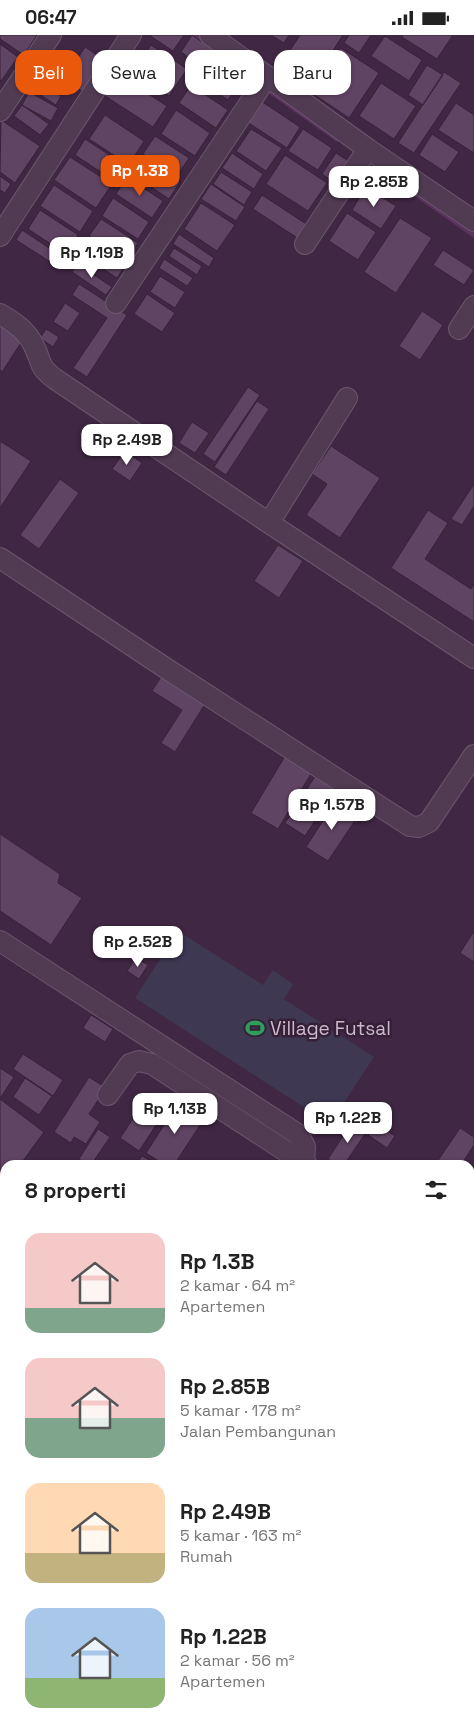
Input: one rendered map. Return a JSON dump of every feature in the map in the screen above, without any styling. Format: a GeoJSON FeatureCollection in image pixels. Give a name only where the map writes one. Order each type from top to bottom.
{"type":"FeatureCollection","features":[{"type":"Feature","properties":{"kind":"street"},"geometry":{"type":"LineString","coordinates":[[0,111],[51,35]]}},
{"type":"Feature","properties":{"kind":"street"},"geometry":{"type":"LineString","coordinates":[[0,236],[131,35]]}},
{"type":"Feature","properties":{"kind":"street"},"geometry":{"type":"LineString","coordinates":[[210,35],[227,50]]}},
{"type":"Feature","properties":{"kind":"street"},"geometry":{"type":"LineString","coordinates":[[264,82],[365,154],[474,221]]}},
{"type":"Feature","properties":{"kind":"street"},"geometry":{"type":"LineString","coordinates":[[116,303],[254,95]]}},
{"type":"Feature","properties":{"kind":"street"},"geometry":{"type":"LineString","coordinates":[[305,244],[365,154]]}},
{"type":"Feature","properties":{"kind":"street"},"geometry":{"type":"LineString","coordinates":[[459,329],[474,306]]}},
{"type":"Feature","properties":{"kind":"street"},"geometry":{"type":"LineString","coordinates":[[0,314],[24,330],[34,346],[41,366],[48,373],[474,659]]}},
{"type":"Feature","properties":{"kind":"street"},"geometry":{"type":"LineString","coordinates":[[269,523],[347,398]]}},
{"type":"Feature","properties":{"kind":"street"},"geometry":{"type":"LineString","coordinates":[[0,558],[167,669],[410,826],[418,827],[429,822],[474,755]]}},
{"type":"Feature","properties":{"kind":"street"},"geometry":{"type":"LineString","coordinates":[[0,941],[299,1135],[305,1147],[305,1160]]}},
{"type":"Feature","properties":{"kind":"street"},"geometry":{"type":"LineString","coordinates":[[108,1095],[130,1064],[139,1061],[152,1063],[299,1160]]}},
{"type":"Feature","properties":{"kind":"shaded area","name":"Village Futsal"},"geometry":{"type":"Polygon","coordinates":[[[178,931],[263,985],[273,970],[293,984],[284,999],[374,1057],[330,1124],[135,998],[178,931]]]}},
{"type":"Feature","properties":{"kind":"building"},"geometry":{"type":"Polygon","coordinates":[[[0,35],[37,35],[27,50],[16,50],[0,39],[0,35]]]}},
{"type":"Feature","properties":{"kind":"building"},"geometry":{"type":"Polygon","coordinates":[[[149,35],[184,35],[174,50],[149,35]]]}},
{"type":"Feature","properties":{"kind":"building"},"geometry":{"type":"Polygon","coordinates":[[[192,35],[212,49],[185,50],[185,55],[181,52],[192,35]]]}},
{"type":"Feature","properties":{"kind":"building"},"geometry":{"type":"Polygon","coordinates":[[[271,35],[289,35],[284,43],[271,35]]]}},
{"type":"Feature","properties":{"kind":"building"},"geometry":{"type":"Polygon","coordinates":[[[300,35],[343,35],[333,50],[290,50],[300,35]]]}},
{"type":"Feature","properties":{"kind":"building"},"geometry":{"type":"Polygon","coordinates":[[[349,35],[371,35],[359,53],[344,43],[349,35]]]}},
{"type":"Feature","properties":{"kind":"building"},"geometry":{"type":"Polygon","coordinates":[[[403,35],[453,35],[437,59],[402,37],[403,35]]]}},
{"type":"Feature","properties":{"kind":"building"},"geometry":{"type":"Polygon","coordinates":[[[385,36],[422,60],[409,81],[371,56],[385,36]]]}},
{"type":"Feature","properties":{"kind":"building"},"geometry":{"type":"Polygon","coordinates":[[[0,44],[15,55],[15,61],[0,80],[0,44]]]}},
{"type":"Feature","properties":{"kind":"building"},"geometry":{"type":"Polygon","coordinates":[[[151,45],[158,50],[148,50],[151,45]]]}},
{"type":"Feature","properties":{"kind":"building"},"geometry":{"type":"Polygon","coordinates":[[[85,47],[92,52],[92,82],[85,93],[82,91],[82,52],[85,47]]]}},
{"type":"Feature","properties":{"kind":"building"},"geometry":{"type":"Polygon","coordinates":[[[351,55],[379,73],[349,118],[315,95],[351,95],[351,55]]]}},
{"type":"Feature","properties":{"kind":"building"},"geometry":{"type":"Polygon","coordinates":[[[175,61],[185,68],[185,72],[175,87],[175,61]]]}},
{"type":"Feature","properties":{"kind":"building"},"geometry":{"type":"Polygon","coordinates":[[[427,65],[443,75],[423,105],[408,95],[427,65]]]}},
{"type":"Feature","properties":{"kind":"building"},"geometry":{"type":"Polygon","coordinates":[[[444,72],[461,83],[414,153],[398,143],[444,72]]]}},
{"type":"Feature","properties":{"kind":"building"},"geometry":{"type":"Polygon","coordinates":[[[381,83],[416,106],[394,139],[359,116],[381,83]]]}},
{"type":"Feature","properties":{"kind":"building"},"geometry":{"type":"Polygon","coordinates":[[[185,94],[206,95],[228,110],[216,128],[179,103],[185,94]]]}},
{"type":"Feature","properties":{"kind":"building"},"geometry":{"type":"Polygon","coordinates":[[[27,95],[34,95],[58,108],[51,121],[22,105],[27,95]]]}},
{"type":"Feature","properties":{"kind":"building"},"geometry":{"type":"Polygon","coordinates":[[[41,95],[60,95],[61,96],[56,105],[41,95]]]}},
{"type":"Feature","properties":{"kind":"building"},"geometry":{"type":"Polygon","coordinates":[[[150,95],[167,106],[153,127],[105,96],[150,95]]]}},
{"type":"Feature","properties":{"kind":"building"},"geometry":{"type":"Polygon","coordinates":[[[221,95],[231,95],[228,100],[221,95]]]}},
{"type":"Feature","properties":{"kind":"building"},"geometry":{"type":"Polygon","coordinates":[[[261,101],[300,127],[287,148],[247,122],[261,101]]]}},
{"type":"Feature","properties":{"kind":"building"},"geometry":{"type":"Polygon","coordinates":[[[456,103],[474,115],[474,153],[438,130],[456,103]]]}},
{"type":"Feature","properties":{"kind":"building"},"geometry":{"type":"Polygon","coordinates":[[[22,105],[49,124],[40,135],[14,116],[22,105]]]}},
{"type":"Feature","properties":{"kind":"building"},"geometry":{"type":"Polygon","coordinates":[[[176,110],[210,133],[195,156],[161,134],[176,110]]]}},
{"type":"Feature","properties":{"kind":"building"},"geometry":{"type":"Polygon","coordinates":[[[105,115],[144,141],[129,165],[89,139],[105,115]]]}},
{"type":"Feature","properties":{"kind":"building"},"geometry":{"type":"Polygon","coordinates":[[[1,120],[40,146],[15,183],[0,172],[1,120]]]}},
{"type":"Feature","properties":{"kind":"building"},"geometry":{"type":"Polygon","coordinates":[[[251,129],[282,148],[266,171],[236,151],[251,129]]]}},
{"type":"Feature","properties":{"kind":"building"},"geometry":{"type":"Polygon","coordinates":[[[303,129],[332,148],[318,170],[288,151],[303,129]]]}},
{"type":"Feature","properties":{"kind":"building"},"geometry":{"type":"Polygon","coordinates":[[[432,134],[459,152],[445,172],[419,155],[432,134]]]}},
{"type":"Feature","properties":{"kind":"building"},"geometry":{"type":"Polygon","coordinates":[[[155,136],[189,158],[177,176],[143,154],[155,136]]]}},
{"type":"Feature","properties":{"kind":"building"},"geometry":{"type":"Polygon","coordinates":[[[85,139],[126,166],[116,182],[75,155],[85,139]]]}},
{"type":"Feature","properties":{"kind":"building"},"geometry":{"type":"Polygon","coordinates":[[[232,153],[263,174],[254,189],[222,168],[232,153]]]}},
{"type":"Feature","properties":{"kind":"building"},"geometry":{"type":"Polygon","coordinates":[[[336,153],[353,164],[339,186],[322,174],[336,153]]]}},
{"type":"Feature","properties":{"kind":"building"},"geometry":{"type":"Polygon","coordinates":[[[285,155],[327,183],[308,211],[266,184],[285,155]]]}},
{"type":"Feature","properties":{"kind":"building"},"geometry":{"type":"Polygon","coordinates":[[[70,157],[112,184],[96,208],[54,180],[70,157]]]}},
{"type":"Feature","properties":{"kind":"building"},"geometry":{"type":"Polygon","coordinates":[[[143,157],[180,182],[169,199],[132,174],[143,157]]]}},
{"type":"Feature","properties":{"kind":"building"},"geometry":{"type":"Polygon","coordinates":[[[221,172],[252,192],[244,205],[213,184],[221,172]]]}},
{"type":"Feature","properties":{"kind":"building"},"geometry":{"type":"Polygon","coordinates":[[[0,176],[11,184],[5,193],[0,190],[0,176]]]}},
{"type":"Feature","properties":{"kind":"building"},"geometry":{"type":"Polygon","coordinates":[[[127,177],[163,201],[152,218],[116,194],[127,177]]]}},
{"type":"Feature","properties":{"kind":"building"},"geometry":{"type":"Polygon","coordinates":[[[211,184],[245,207],[236,221],[201,199],[211,184]]]}},
{"type":"Feature","properties":{"kind":"building"},"geometry":{"type":"Polygon","coordinates":[[[54,185],[93,211],[80,232],[40,206],[54,185]]]}},
{"type":"Feature","properties":{"kind":"building"},"geometry":{"type":"Polygon","coordinates":[[[366,187],[396,206],[381,229],[352,210],[366,187]]]}},
{"type":"Feature","properties":{"kind":"building"},"geometry":{"type":"Polygon","coordinates":[[[262,195],[311,227],[302,241],[253,209],[262,195]]]}},
{"type":"Feature","properties":{"kind":"building"},"geometry":{"type":"Polygon","coordinates":[[[113,198],[149,222],[138,239],[102,216],[113,198]]]}},
{"type":"Feature","properties":{"kind":"building"},"geometry":{"type":"Polygon","coordinates":[[[201,203],[235,225],[217,251],[184,229],[201,203]]]}},
{"type":"Feature","properties":{"kind":"building"},"geometry":{"type":"Polygon","coordinates":[[[40,210],[78,235],[66,254],[28,229],[40,210]]]}},
{"type":"Feature","properties":{"kind":"building"},"geometry":{"type":"Polygon","coordinates":[[[347,213],[376,232],[358,260],[329,241],[347,213]]]}},
{"type":"Feature","properties":{"kind":"building"},"geometry":{"type":"Polygon","coordinates":[[[400,218],[432,238],[396,293],[364,272],[400,218]]]}},
{"type":"Feature","properties":{"kind":"building"},"geometry":{"type":"Polygon","coordinates":[[[101,219],[138,243],[127,260],[89,236],[101,219]]]}},
{"type":"Feature","properties":{"kind":"building"},"geometry":{"type":"Polygon","coordinates":[[[22,230],[69,261],[63,270],[16,240],[22,230]]]}},
{"type":"Feature","properties":{"kind":"building"},"geometry":{"type":"Polygon","coordinates":[[[179,234],[214,258],[209,267],[173,244],[179,234]]]}},
{"type":"Feature","properties":{"kind":"building"},"geometry":{"type":"Polygon","coordinates":[[[84,238],[103,251],[90,270],[71,257],[84,238]]]}},
{"type":"Feature","properties":{"kind":"building"},"geometry":{"type":"Polygon","coordinates":[[[174,248],[202,266],[197,275],[169,256],[174,248]]]}},
{"type":"Feature","properties":{"kind":"building"},"geometry":{"type":"Polygon","coordinates":[[[443,250],[474,270],[464,285],[433,265],[443,250]]]}},
{"type":"Feature","properties":{"kind":"building"},"geometry":{"type":"Polygon","coordinates":[[[107,254],[125,266],[117,278],[99,266],[107,254]]]}},
{"type":"Feature","properties":{"kind":"building"},"geometry":{"type":"Polygon","coordinates":[[[164,259],[193,278],[187,286],[159,268],[164,259]]]}},
{"type":"Feature","properties":{"kind":"building"},"geometry":{"type":"Polygon","coordinates":[[[78,264],[112,287],[106,295],[72,272],[78,264]]]}},
{"type":"Feature","properties":{"kind":"building"},"geometry":{"type":"Polygon","coordinates":[[[160,276],[185,292],[175,308],[150,292],[160,276]]]}},
{"type":"Feature","properties":{"kind":"building"},"geometry":{"type":"Polygon","coordinates":[[[79,284],[127,315],[87,377],[73,368],[107,318],[72,295],[79,284]]]}},
{"type":"Feature","properties":{"kind":"building"},"geometry":{"type":"Polygon","coordinates":[[[147,294],[175,313],[162,332],[134,314],[147,294]]]}},
{"type":"Feature","properties":{"kind":"building"},"geometry":{"type":"Polygon","coordinates":[[[65,303],[80,313],[68,331],[53,322],[65,303]]]}},
{"type":"Feature","properties":{"kind":"building"},"geometry":{"type":"Polygon","coordinates":[[[422,311],[443,325],[420,360],[399,346],[422,311]]]}},
{"type":"Feature","properties":{"kind":"building"},"geometry":{"type":"Polygon","coordinates":[[[0,318],[26,335],[2,372],[0,370],[0,318]]]}},
{"type":"Feature","properties":{"kind":"building"},"geometry":{"type":"Polygon","coordinates":[[[46,329],[59,337],[53,347],[40,338],[46,329]]]}},
{"type":"Feature","properties":{"kind":"building"},"geometry":{"type":"Polygon","coordinates":[[[248,387],[260,395],[215,462],[203,454],[248,387]]]}},
{"type":"Feature","properties":{"kind":"building"},"geometry":{"type":"Polygon","coordinates":[[[257,401],[269,409],[226,475],[214,467],[257,401]]]}},
{"type":"Feature","properties":{"kind":"building"},"geometry":{"type":"Polygon","coordinates":[[[192,422],[209,433],[195,453],[179,443],[192,422]]]}},
{"type":"Feature","properties":{"kind":"building"},"geometry":{"type":"Polygon","coordinates":[[[0,441],[31,461],[0,508],[0,441]]]}},
{"type":"Feature","properties":{"kind":"building"},"geometry":{"type":"Polygon","coordinates":[[[331,446],[380,478],[340,538],[306,515],[327,484],[312,474],[331,446]]]}},
{"type":"Feature","properties":{"kind":"building"},"geometry":{"type":"Polygon","coordinates":[[[125,451],[142,463],[130,481],[112,469],[125,451]]]}},
{"type":"Feature","properties":{"kind":"building"},"geometry":{"type":"Polygon","coordinates":[[[60,479],[79,493],[39,549],[20,535],[60,479]]]}},
{"type":"Feature","properties":{"kind":"building"},"geometry":{"type":"Polygon","coordinates":[[[474,484],[474,506],[462,525],[451,519],[474,484]]]}},
{"type":"Feature","properties":{"kind":"building"},"geometry":{"type":"Polygon","coordinates":[[[428,510],[448,523],[425,559],[471,589],[474,584],[474,622],[391,568],[428,510]]]}},
{"type":"Feature","properties":{"kind":"building"},"geometry":{"type":"Polygon","coordinates":[[[278,545],[303,561],[279,598],[254,581],[278,545]]]}},
{"type":"Feature","properties":{"kind":"building"},"geometry":{"type":"Polygon","coordinates":[[[161,677],[205,704],[175,752],[161,743],[182,710],[152,691],[161,677]]]}},
{"type":"Feature","properties":{"kind":"building"},"geometry":{"type":"Polygon","coordinates":[[[285,756],[312,772],[278,829],[251,813],[285,756]]]}},
{"type":"Feature","properties":{"kind":"building"},"geometry":{"type":"Polygon","coordinates":[[[316,775],[336,788],[305,836],[285,823],[316,775]]]}},
{"type":"Feature","properties":{"kind":"building"},"geometry":{"type":"Polygon","coordinates":[[[335,802],[358,816],[328,861],[306,847],[335,802]]]}},
{"type":"Feature","properties":{"kind":"building"},"geometry":{"type":"Polygon","coordinates":[[[0,834],[60,874],[58,883],[82,898],[51,945],[0,911],[0,834]]]}},
{"type":"Feature","properties":{"kind":"building"},"geometry":{"type":"Polygon","coordinates":[[[474,931],[474,962],[460,953],[474,931]]]}},
{"type":"Feature","properties":{"kind":"building"},"geometry":{"type":"Polygon","coordinates":[[[136,958],[148,965],[139,979],[127,971],[136,958]]]}},
{"type":"Feature","properties":{"kind":"building"},"geometry":{"type":"Polygon","coordinates":[[[91,1015],[113,1029],[105,1042],[83,1028],[91,1015]]]}},
{"type":"Feature","properties":{"kind":"building"},"geometry":{"type":"Polygon","coordinates":[[[23,1054],[63,1080],[53,1096],[13,1069],[23,1054]]]}},
{"type":"Feature","properties":{"kind":"building"},"geometry":{"type":"Polygon","coordinates":[[[0,1068],[14,1077],[1,1097],[0,1097],[0,1068]]]}},
{"type":"Feature","properties":{"kind":"building"},"geometry":{"type":"Polygon","coordinates":[[[89,1077],[106,1088],[89,1114],[100,1122],[86,1144],[74,1137],[71,1143],[54,1132],[89,1077]]]}},
{"type":"Feature","properties":{"kind":"building"},"geometry":{"type":"Polygon","coordinates":[[[25,1078],[52,1096],[39,1115],[13,1097],[25,1078]]]}},
{"type":"Feature","properties":{"kind":"building"},"geometry":{"type":"Polygon","coordinates":[[[151,1092],[170,1104],[139,1151],[120,1138],[151,1092]]]}},
{"type":"Feature","properties":{"kind":"building"},"geometry":{"type":"Polygon","coordinates":[[[0,1099],[44,1132],[24,1160],[0,1160],[0,1099]]]}},
{"type":"Feature","properties":{"kind":"building"},"geometry":{"type":"Polygon","coordinates":[[[179,1102],[204,1119],[177,1160],[157,1160],[146,1153],[179,1102]]]}},
{"type":"Feature","properties":{"kind":"building"},"geometry":{"type":"Polygon","coordinates":[[[353,1121],[367,1131],[347,1160],[328,1159],[353,1121]]]}},
{"type":"Feature","properties":{"kind":"building"},"geometry":{"type":"Polygon","coordinates":[[[376,1124],[395,1136],[387,1148],[368,1135],[376,1124]]]}},
{"type":"Feature","properties":{"kind":"building"},"geometry":{"type":"Polygon","coordinates":[[[460,1128],[474,1137],[474,1145],[464,1160],[438,1160],[460,1128]]]}},
{"type":"Feature","properties":{"kind":"building"},"geometry":{"type":"Polygon","coordinates":[[[98,1129],[110,1137],[94,1160],[79,1159],[98,1129]]]}},
{"type":"Feature","properties":{"kind":"building"},"geometry":{"type":"Polygon","coordinates":[[[142,1156],[149,1160],[139,1160],[142,1156]]]}},
{"type":"Feature","properties":{"kind":"waterway"},"geometry":{"type":"LineString","coordinates":[[194,35],[207,45]]}},
{"type":"Feature","properties":{"kind":"waterway"},"geometry":{"type":"LineString","coordinates":[[264,87],[337,139]]}},
{"type":"Feature","properties":{"kind":"waterway"},"geometry":{"type":"LineString","coordinates":[[380,169],[474,235]]}},
{"type":"Feature","properties":{"kind":"place","name":"Village Futsal"},"geometry":{"type":"Point","coordinates":[255,1028]}}]}
